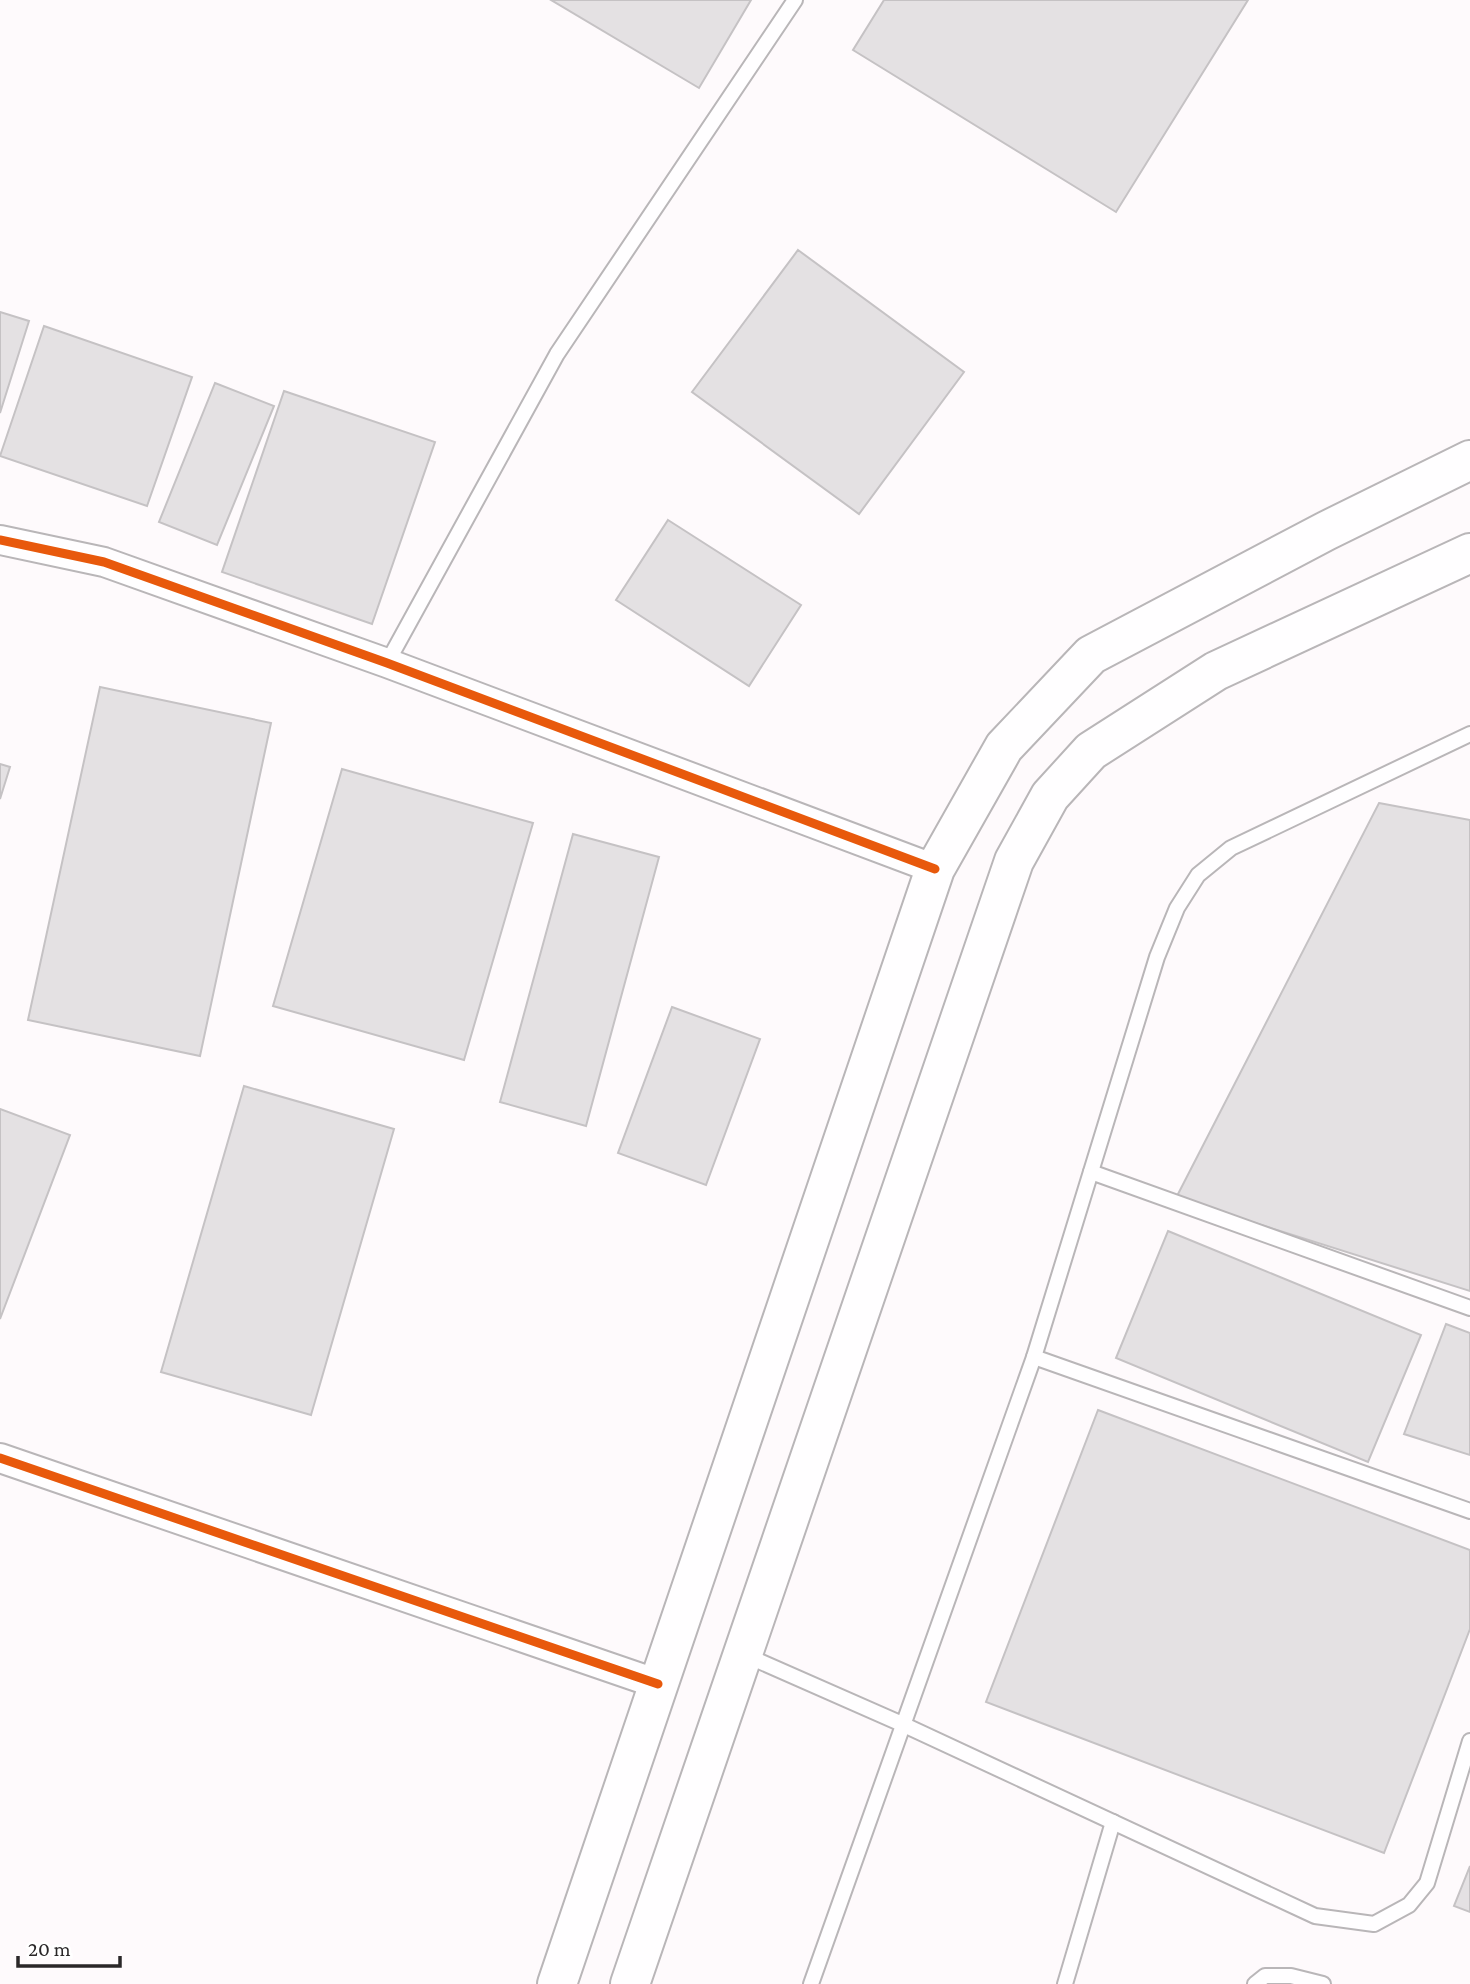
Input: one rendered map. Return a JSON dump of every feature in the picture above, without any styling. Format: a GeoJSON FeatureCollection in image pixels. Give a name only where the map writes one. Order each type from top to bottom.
{"type":"FeatureCollection","features":[{"type":"Feature","properties":{"kind":"main road"},"geometry":{"type":"LineString","coordinates":[[557,1984],[935,869],[1004,747],[1091,655],[1326,531],[1470,460]]}},
{"type":"Feature","properties":{"kind":"main road"},"geometry":{"type":"LineString","coordinates":[[630,1984],[1014,861],[1050,796],[1091,751],[1216,671],[1464,561]]}},
{"type":"Feature","properties":{"kind":"street"},"geometry":{"type":"LineString","coordinates":[[0,540],[104,562],[387,663],[935,869]]}},
{"type":"Feature","properties":{"kind":"street"},"geometry":{"type":"LineString","coordinates":[[0,1458],[658,1684]]}},
{"type":"Feature","properties":{"kind":"lane"},"geometry":{"type":"LineString","coordinates":[[387,663],[557,354],[795,0]]}},
{"type":"Feature","properties":{"kind":"lane"},"geometry":{"type":"LineString","coordinates":[[811,1984],[1034,1357],[1157,957],[1177,908],[1198,875],[1231,848],[1470,734]]}},
{"type":"Feature","properties":{"kind":"lane"},"geometry":{"type":"LineString","coordinates":[[1091,1172],[1470,1308]]}},
{"type":"Feature","properties":{"kind":"lane"},"geometry":{"type":"LineString","coordinates":[[1034,1357],[1470,1511]]}},
{"type":"Feature","properties":{"kind":"lane"},"geometry":{"type":"LineString","coordinates":[[741,1654],[902,1724],[1315,1916],[1374,1924],[1409,1905],[1427,1883],[1470,1741]]}},
{"type":"Feature","properties":{"kind":"lane"},"geometry":{"type":"LineString","coordinates":[[1065,1984],[1114,1822]]}},
{"type":"Feature","properties":{"kind":"lane"},"geometry":{"type":"LineString","coordinates":[[1255,1984],[1265,1976],[1291,1976],[1323,1984]]}},
{"type":"Feature","properties":{"kind":"building"},"geometry":{"type":"Polygon","coordinates":[[[551,0],[751,0],[699,88],[551,0]]]}},
{"type":"Feature","properties":{"kind":"building"},"geometry":{"type":"Polygon","coordinates":[[[884,0],[1248,0],[1116,212],[853,50],[884,0]]]}},
{"type":"Feature","properties":{"kind":"building"},"geometry":{"type":"Polygon","coordinates":[[[798,250],[964,372],[859,514],[692,392],[798,250]]]}},
{"type":"Feature","properties":{"kind":"building"},"geometry":{"type":"Polygon","coordinates":[[[0,312],[29,321],[0,413],[0,312]]]}},
{"type":"Feature","properties":{"kind":"building"},"geometry":{"type":"Polygon","coordinates":[[[44,326],[192,377],[147,506],[0,456],[44,326]]]}},
{"type":"Feature","properties":{"kind":"building"},"geometry":{"type":"Polygon","coordinates":[[[215,383],[274,406],[217,545],[159,522],[215,383]]]}},
{"type":"Feature","properties":{"kind":"building"},"geometry":{"type":"Polygon","coordinates":[[[284,391],[435,442],[372,624],[222,572],[284,391]]]}},
{"type":"Feature","properties":{"kind":"building"},"geometry":{"type":"Polygon","coordinates":[[[668,520],[801,605],[749,686],[616,600],[668,520]]]}},
{"type":"Feature","properties":{"kind":"building"},"geometry":{"type":"Polygon","coordinates":[[[100,687],[271,723],[200,1056],[28,1020],[100,687]]]}},
{"type":"Feature","properties":{"kind":"building"},"geometry":{"type":"Polygon","coordinates":[[[0,764],[10,767],[0,799],[0,764]]]}},
{"type":"Feature","properties":{"kind":"building"},"geometry":{"type":"Polygon","coordinates":[[[342,769],[533,823],[464,1060],[273,1006],[342,769]]]}},
{"type":"Feature","properties":{"kind":"building"},"geometry":{"type":"Polygon","coordinates":[[[1379,803],[1470,820],[1470,1291],[1176,1198],[1379,803]]]}},
{"type":"Feature","properties":{"kind":"building"},"geometry":{"type":"Polygon","coordinates":[[[573,834],[659,857],[586,1126],[500,1102],[573,834]]]}},
{"type":"Feature","properties":{"kind":"building"},"geometry":{"type":"Polygon","coordinates":[[[672,1007],[760,1039],[706,1185],[618,1153],[672,1007]]]}},
{"type":"Feature","properties":{"kind":"building"},"geometry":{"type":"Polygon","coordinates":[[[244,1086],[394,1129],[311,1415],[161,1372],[244,1086]]]}},
{"type":"Feature","properties":{"kind":"building"},"geometry":{"type":"Polygon","coordinates":[[[0,1109],[70,1135],[0,1319],[0,1109]]]}},
{"type":"Feature","properties":{"kind":"building"},"geometry":{"type":"Polygon","coordinates":[[[1168,1231],[1421,1335],[1368,1462],[1116,1358],[1168,1231]]]}},
{"type":"Feature","properties":{"kind":"building"},"geometry":{"type":"Polygon","coordinates":[[[1446,1324],[1470,1333],[1470,1455],[1404,1434],[1446,1324]]]}},
{"type":"Feature","properties":{"kind":"building"},"geometry":{"type":"Polygon","coordinates":[[[1098,1410],[1470,1550],[1470,1629],[1384,1853],[986,1702],[1098,1410]]]}},
{"type":"Feature","properties":{"kind":"building"},"geometry":{"type":"Polygon","coordinates":[[[1470,1866],[1470,1912],[1454,1906],[1470,1866]]]}},
{"type":"Feature","properties":{"kind":"cycle path"},"geometry":{"type":"LineString","coordinates":[[0,540],[104,562],[387,663],[935,869]]}},
{"type":"Feature","properties":{"kind":"cycle path"},"geometry":{"type":"LineString","coordinates":[[0,1458],[658,1684]]}}]}
